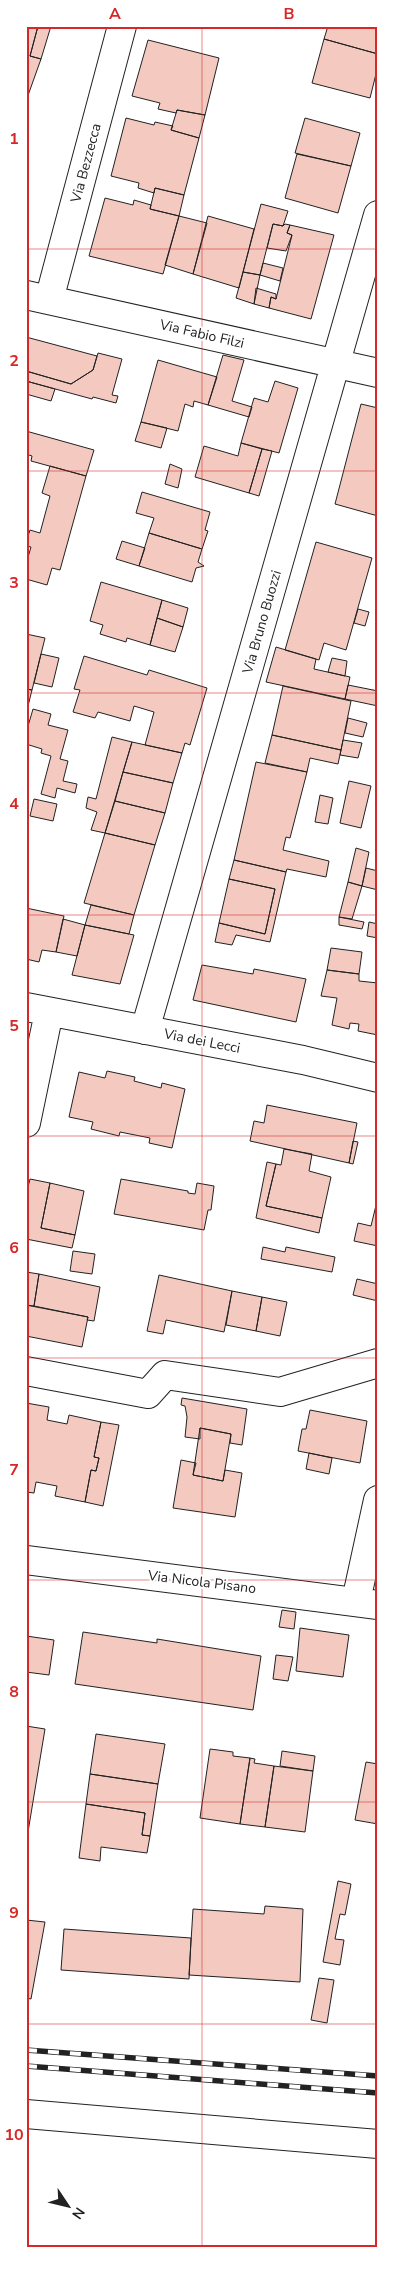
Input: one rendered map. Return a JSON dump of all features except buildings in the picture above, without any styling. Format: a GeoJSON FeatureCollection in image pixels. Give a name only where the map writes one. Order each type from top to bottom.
{"type":"FeatureCollection","features":[{"type":"Feature","properties":{"kind":"street","name":"Via Bezzecca"},"geometry":{"type":"LineString","coordinates":[[38,297],[122,26]]}},
{"type":"Feature","properties":{"kind":"street","name":"Via Bruno Buozzi"},"geometry":{"type":"LineString","coordinates":[[145,1030],[378,215]]}},
{"type":"Feature","properties":{"kind":"street","name":"Via Fabio Filzi"},"geometry":{"type":"LineString","coordinates":[[38,297],[378,373]]}},
{"type":"Feature","properties":{"kind":"street","name":"Via dei Lecci"},"geometry":{"type":"LineString","coordinates":[[38,1009],[303,1060],[378,1078]]}},
{"type":"Feature","properties":{"kind":"street"},"geometry":{"type":"LineString","coordinates":[[26,1123],[38,1009]]}},
{"type":"Feature","properties":{"kind":"street"},"geometry":{"type":"LineString","coordinates":[[26,1371],[148,1394],[164,1375],[280,1392],[378,1363]]}},
{"type":"Feature","properties":{"kind":"street"},"geometry":{"type":"LineString","coordinates":[[367,1603],[378,1500]]}},
{"type":"Feature","properties":{"kind":"street","name":"Via Nicola Pisano"},"geometry":{"type":"LineString","coordinates":[[26,1560],[367,1603]]}},
{"type":"Feature","properties":{"kind":"street"},"geometry":{"type":"LineString","coordinates":[[26,2114],[378,2144]]}},
{"type":"Feature","properties":{"kind":"railway"},"geometry":{"type":"LineString","coordinates":[[26,2050],[378,2076]]}},
{"type":"Feature","properties":{"kind":"railway"},"geometry":{"type":"LineString","coordinates":[[26,2066],[378,2093]]}}]}
